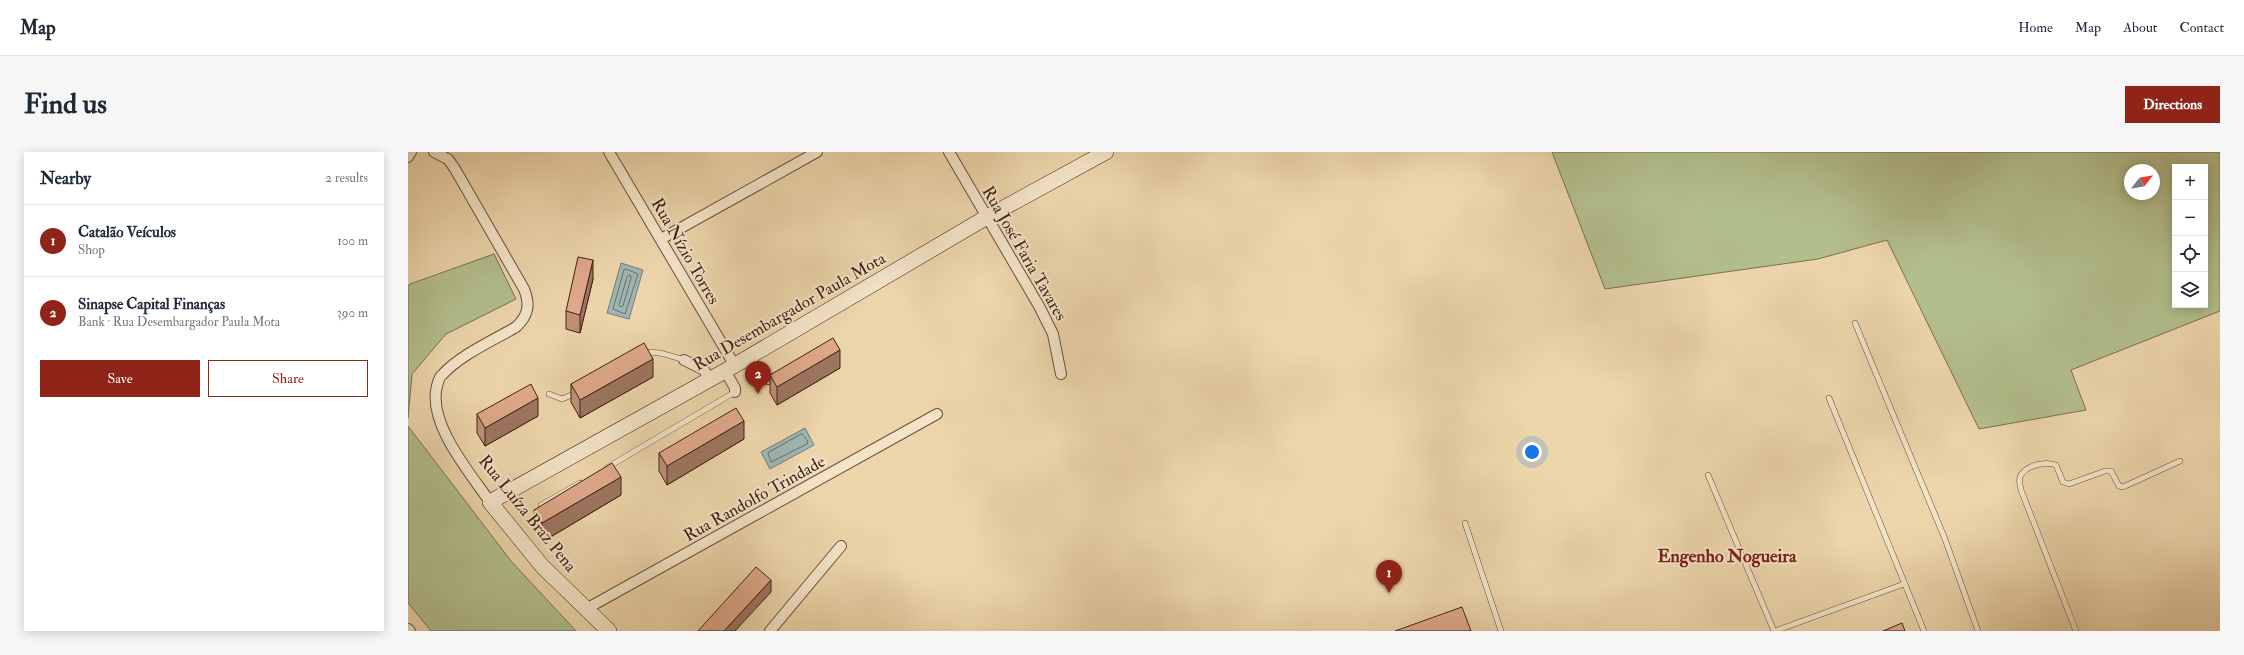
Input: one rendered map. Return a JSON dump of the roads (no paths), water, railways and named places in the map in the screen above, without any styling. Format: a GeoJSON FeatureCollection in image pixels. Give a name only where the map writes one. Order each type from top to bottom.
{"type":"FeatureCollection","features":[{"type":"Feature","properties":{"kind":"street"},"geometry":{"type":"LineString","coordinates":[[408,157],[411,152]]}},
{"type":"Feature","properties":{"kind":"street","name":"Rua Luíza Braz Pena"},"geometry":{"type":"LineString","coordinates":[[434,152],[448,159],[455,169],[524,289],[528,299],[528,309],[524,319],[516,327],[454,364],[440,376],[435,392],[436,409],[443,428],[456,453],[490,502],[542,566],[609,631]]}},
{"type":"Feature","properties":{"kind":"street","name":"Rua Nízio Torres"},"geometry":{"type":"LineString","coordinates":[[609,152],[661,240],[730,369],[735,392]]}},
{"type":"Feature","properties":{"kind":"street"},"geometry":{"type":"LineString","coordinates":[[661,240],[817,152]]}},
{"type":"Feature","properties":{"kind":"street","name":"Rua José Faria Tavares"},"geometry":{"type":"LineString","coordinates":[[949,152],[1039,306],[1053,334],[1061,374]]}},
{"type":"Feature","properties":{"kind":"street","name":"Rua Desembargador Paula Mota"},"geometry":{"type":"LineString","coordinates":[[490,502],[730,369],[987,217],[1106,152]]}},
{"type":"Feature","properties":{"kind":"street"},"geometry":{"type":"LineString","coordinates":[[750,357],[761,375],[772,378]]}},
{"type":"Feature","properties":{"kind":"street"},"geometry":{"type":"LineString","coordinates":[[684,360],[704,370],[709,380]]}},
{"type":"Feature","properties":{"kind":"street","name":"Rua Randolfo Trindade"},"geometry":{"type":"LineString","coordinates":[[586,609],[937,414]]}},
{"type":"Feature","properties":{"kind":"street"},"geometry":{"type":"LineString","coordinates":[[770,631],[841,546]]}},
{"type":"Feature","properties":{"kind":"lane"},"geometry":{"type":"LineString","coordinates":[[1855,323],[1945,539],[1978,631]]}},
{"type":"Feature","properties":{"kind":"lane"},"geometry":{"type":"LineString","coordinates":[[637,356],[651,351],[684,360]]}},
{"type":"Feature","properties":{"kind":"lane"},"geometry":{"type":"LineString","coordinates":[[549,394],[562,399],[583,388]]}},
{"type":"Feature","properties":{"kind":"lane"},"geometry":{"type":"LineString","coordinates":[[602,470],[735,392]]}},
{"type":"Feature","properties":{"kind":"lane"},"geometry":{"type":"LineString","coordinates":[[1828,398],[1924,631]]}},
{"type":"Feature","properties":{"kind":"lane"},"geometry":{"type":"LineString","coordinates":[[2076,631],[2021,490],[2020,478],[2026,468],[2049,462],[2056,465],[2063,482],[2069,484],[2105,471],[2111,471],[2119,486],[2123,487],[2180,461]]}},
{"type":"Feature","properties":{"kind":"lane"},"geometry":{"type":"LineString","coordinates":[[1708,476],[1774,631],[1904,584]]}},
{"type":"Feature","properties":{"kind":"lane"},"geometry":{"type":"LineString","coordinates":[[541,505],[588,478]]}},
{"type":"Feature","properties":{"kind":"lane"},"geometry":{"type":"LineString","coordinates":[[1465,522],[1501,631]]}},
{"type":"Feature","properties":{"kind":"water"},"geometry":{"type":"Polygon","coordinates":[[[621,263],[643,270],[629,319],[607,313],[621,263]]]}},
{"type":"Feature","properties":{"kind":"water"},"geometry":{"type":"Polygon","coordinates":[[[805,428],[814,445],[770,469],[761,452],[805,428]]]}},
{"type":"Feature","properties":{"kind":"place","name":"Sinapse Capital Finanças"},"geometry":{"type":"Point","coordinates":[758,394]}},
{"type":"Feature","properties":{"kind":"place","name":"Catalão Veículos"},"geometry":{"type":"Point","coordinates":[1389,593]}},
{"type":"Feature","properties":{"kind":"district","name":"Engenho Nogueira"},"geometry":{"type":"Point","coordinates":[1727,556]}}]}
